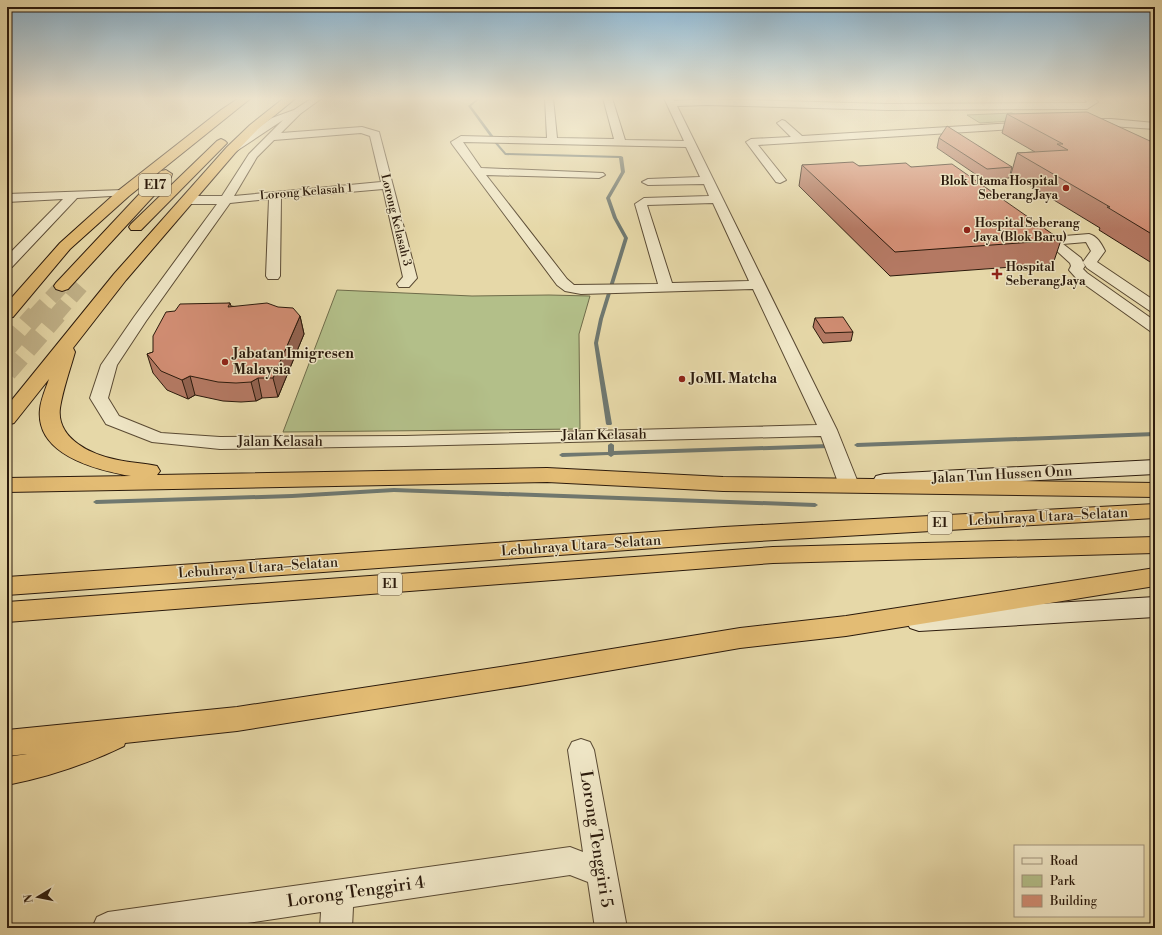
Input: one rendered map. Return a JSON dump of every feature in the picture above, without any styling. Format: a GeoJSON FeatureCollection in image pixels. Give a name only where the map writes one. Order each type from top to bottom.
{"type":"FeatureCollection","features":[{"type":"Feature","properties":{"kind":"highway"},"geometry":{"type":"LineString","coordinates":[[7,313],[65,246],[124,193],[188,142]]}},
{"type":"Feature","properties":{"kind":"highway","name":"E17"},"geometry":{"type":"LineString","coordinates":[[62,286],[157,182],[204,142]]}},
{"type":"Feature","properties":{"kind":"highway","name":"E17"},"geometry":{"type":"LineString","coordinates":[[127,236],[211,152],[223,142]]}},
{"type":"Feature","properties":{"kind":"highway"},"geometry":{"type":"LineString","coordinates":[[7,418],[120,277],[239,142]]}},
{"type":"Feature","properties":{"kind":"highway"},"geometry":{"type":"LineString","coordinates":[[66,345],[64,364],[53,396],[49,419],[53,428],[66,444],[87,459],[113,466],[173,473],[209,481]]}},
{"type":"Feature","properties":{"kind":"highway"},"geometry":{"type":"LineString","coordinates":[[7,485],[547,475],[724,484],[849,485],[895,488],[1155,490]]}},
{"type":"Feature","properties":{"kind":"highway","name":"Lebuhraya Utara–Selatan"},"geometry":{"type":"LineString","coordinates":[[7,586],[724,535],[1155,511]]}},
{"type":"Feature","properties":{"kind":"highway","name":"Lebuhraya Utara–Selatan"},"geometry":{"type":"LineString","coordinates":[[7,612],[773,555],[1155,545]]}},
{"type":"Feature","properties":{"kind":"highway"},"geometry":{"type":"LineString","coordinates":[[7,742],[237,718],[526,674],[740,638],[846,626],[1155,577]]}},
{"type":"Feature","properties":{"kind":"highway"},"geometry":{"type":"LineString","coordinates":[[7,771],[67,758],[128,730]]}},
{"type":"Feature","properties":{"kind":"main road","name":"Jalan Tun Hussen Onn"},"geometry":{"type":"LineString","coordinates":[[849,485],[889,481],[1155,467]]}},
{"type":"Feature","properties":{"kind":"main road"},"geometry":{"type":"LineString","coordinates":[[846,626],[1155,607]]}},
{"type":"Feature","properties":{"kind":"street"},"geometry":{"type":"LineString","coordinates":[[231,150],[243,142]]}},
{"type":"Feature","properties":{"kind":"street","name":"Jalan Kelasah"},"geometry":{"type":"LineString","coordinates":[[267,142],[253,156],[226,200],[139,320],[109,365],[99,398],[112,420],[158,438],[220,442],[405,441],[828,430]]}},
{"type":"Feature","properties":{"kind":"street","name":"Lorong Kelasah 3"},"geometry":{"type":"LineString","coordinates":[[377,142],[410,278],[404,284]]}},
{"type":"Feature","properties":{"kind":"street"},"geometry":{"type":"LineString","coordinates":[[457,142],[562,282],[570,288],[596,290],[760,285]]}},
{"type":"Feature","properties":{"kind":"street"},"geometry":{"type":"LineString","coordinates":[[635,142],[690,144],[760,285],[828,430],[849,485]]}},
{"type":"Feature","properties":{"kind":"street"},"geometry":{"type":"LineString","coordinates":[[757,142],[751,142],[780,180]]}},
{"type":"Feature","properties":{"kind":"street"},"geometry":{"type":"LineString","coordinates":[[479,171],[599,175]]}},
{"type":"Feature","properties":{"kind":"street"},"geometry":{"type":"LineString","coordinates":[[648,182],[709,180]]}},
{"type":"Feature","properties":{"kind":"street","name":"Lorong Kelasah 1"},"geometry":{"type":"LineString","coordinates":[[189,200],[226,200],[387,185]]}},
{"type":"Feature","properties":{"kind":"street"},"geometry":{"type":"LineString","coordinates":[[7,198],[124,193]]}},
{"type":"Feature","properties":{"kind":"street"},"geometry":{"type":"LineString","coordinates":[[7,264],[74,195]]}},
{"type":"Feature","properties":{"kind":"street"},"geometry":{"type":"LineString","coordinates":[[273,276],[275,195]]}},
{"type":"Feature","properties":{"kind":"street"},"geometry":{"type":"LineString","coordinates":[[666,287],[641,204],[644,202],[717,199]]}},
{"type":"Feature","properties":{"kind":"street"},"geometry":{"type":"LineString","coordinates":[[1151,305],[1092,265],[1090,262],[1098,251],[1095,244],[1089,238],[1052,241],[1076,261],[1078,266],[1076,270],[1082,276],[1155,328]]}},
{"type":"Feature","properties":{"kind":"street"},"geometry":{"type":"LineString","coordinates":[[1122,304],[1151,305]]}},
{"type":"Feature","properties":{"kind":"street","name":"Lorong Tenggiri 5"},"geometry":{"type":"LineString","coordinates":[[581,750],[610,928]]}},
{"type":"Feature","properties":{"kind":"street","name":"Lorong Tenggiri 4"},"geometry":{"type":"LineString","coordinates":[[108,928],[570,861],[602,873]]}},
{"type":"Feature","properties":{"kind":"street"},"geometry":{"type":"LineString","coordinates":[[336,928],[338,895]]}},
{"type":"Feature","properties":{"kind":"green space"},"geometry":{"type":"Polygon","coordinates":[[[337,290],[472,296],[590,296],[579,334],[580,429],[283,432],[337,290]]]}},
{"type":"Feature","properties":{"kind":"building"},"geometry":{"type":"Polygon","coordinates":[[[945,142],[972,142],[1012,167],[987,169],[945,142]]]}},
{"type":"Feature","properties":{"kind":"building"},"geometry":{"type":"Polygon","coordinates":[[[1059,142],[1155,142],[1155,236],[1107,207],[1110,207],[1017,153],[1068,150],[1057,144],[1063,144],[1059,142]]]}},
{"type":"Feature","properties":{"kind":"building"},"geometry":{"type":"Polygon","coordinates":[[[853,162],[859,166],[906,163],[911,167],[952,164],[1061,240],[895,252],[802,165],[853,162]]]}},
{"type":"Feature","properties":{"kind":"building","name":"Jabatan Imigresen Malaysia"},"geometry":{"type":"Polygon","coordinates":[[[230,303],[228,307],[267,303],[278,307],[293,308],[300,316],[273,378],[258,378],[251,382],[236,383],[218,382],[190,376],[182,380],[161,371],[147,354],[153,352],[153,336],[166,312],[175,311],[180,304],[230,303]]]}},
{"type":"Feature","properties":{"kind":"building"},"geometry":{"type":"Polygon","coordinates":[[[843,317],[853,332],[825,333],[815,318],[843,317]]]}},
{"type":"Feature","properties":{"kind":"waterway"},"geometry":{"type":"LineString","coordinates":[[495,142],[505,154],[621,157],[623,172],[608,198],[615,218],[626,238],[601,319],[596,343],[609,424]]}},
{"type":"Feature","properties":{"kind":"waterway"},"geometry":{"type":"LineString","coordinates":[[857,445],[1155,434]]}},
{"type":"Feature","properties":{"kind":"waterway"},"geometry":{"type":"LineString","coordinates":[[611,445],[611,453]]}},
{"type":"Feature","properties":{"kind":"waterway"},"geometry":{"type":"LineString","coordinates":[[611,453],[829,446]]}},
{"type":"Feature","properties":{"kind":"waterway"},"geometry":{"type":"LineString","coordinates":[[562,455],[611,453]]}},
{"type":"Feature","properties":{"kind":"waterway"},"geometry":{"type":"LineString","coordinates":[[96,502],[292,496],[394,490],[815,505]]}},
{"type":"Feature","properties":{"kind":"tunnel"},"geometry":{"type":"LineString","coordinates":[[56,315],[82,285]]}},
{"type":"Feature","properties":{"kind":"tunnel"},"geometry":{"type":"LineString","coordinates":[[35,315],[62,286]]}},
{"type":"Feature","properties":{"kind":"tunnel"},"geometry":{"type":"LineString","coordinates":[[7,347],[36,314]]}},
{"type":"Feature","properties":{"kind":"tunnel"},"geometry":{"type":"LineString","coordinates":[[7,372],[57,314]]}},
{"type":"Feature","properties":{"kind":"place","name":"Blok Utama Hospital Seberang Jaya"},"geometry":{"type":"Point","coordinates":[1066,188]}},
{"type":"Feature","properties":{"kind":"place","name":"Hospital Seberang Jaya (Blok Baru)"},"geometry":{"type":"Point","coordinates":[967,230]}},
{"type":"Feature","properties":{"kind":"place","name":"Hospital Seberang Jaya"},"geometry":{"type":"Point","coordinates":[997,274]}},
{"type":"Feature","properties":{"kind":"place","name":"Jabatan Imigresen Malaysia"},"geometry":{"type":"Point","coordinates":[225,362]}},
{"type":"Feature","properties":{"kind":"place","name":"JoMI. Matcha"},"geometry":{"type":"Point","coordinates":[682,379]}}]}
